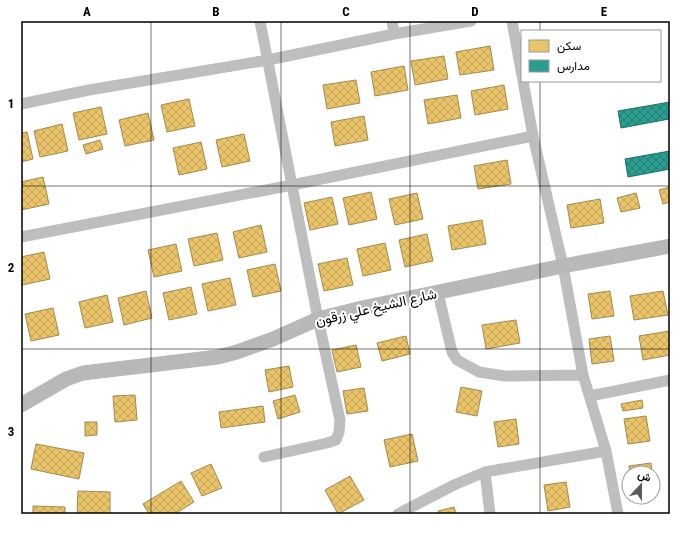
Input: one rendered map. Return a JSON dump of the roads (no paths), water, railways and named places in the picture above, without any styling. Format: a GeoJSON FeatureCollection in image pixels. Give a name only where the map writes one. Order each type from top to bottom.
{"type":"FeatureCollection","features":[{"type":"Feature","properties":{"kind":"main road","name":"شارع الشيخ علي زرقون"},"geometry":{"type":"LineString","coordinates":[[21,405],[66,379],[83,373],[218,357],[273,339],[318,319],[362,308],[563,266],[670,246]]}},
{"type":"Feature","properties":{"kind":"street"},"geometry":{"type":"LineString","coordinates":[[260,21],[318,319],[340,420],[339,432],[336,440],[327,444],[264,458]]}},
{"type":"Feature","properties":{"kind":"street"},"geometry":{"type":"LineString","coordinates":[[392,21],[394,34]]}},
{"type":"Feature","properties":{"kind":"street"},"geometry":{"type":"LineString","coordinates":[[21,104],[90,90],[268,60],[394,34],[471,21]]}},
{"type":"Feature","properties":{"kind":"street"},"geometry":{"type":"LineString","coordinates":[[512,21],[521,70]]}},
{"type":"Feature","properties":{"kind":"street"},"geometry":{"type":"LineString","coordinates":[[523,82],[533,136],[563,266],[583,374],[606,451],[618,514]]}},
{"type":"Feature","properties":{"kind":"street"},"geometry":{"type":"LineString","coordinates":[[21,237],[292,185],[533,136]]}},
{"type":"Feature","properties":{"kind":"street"},"geometry":{"type":"LineString","coordinates":[[438,293],[452,352],[457,360],[467,366],[479,372],[506,376],[583,374]]}},
{"type":"Feature","properties":{"kind":"street"},"geometry":{"type":"LineString","coordinates":[[590,396],[670,380]]}},
{"type":"Feature","properties":{"kind":"street"},"geometry":{"type":"LineString","coordinates":[[398,514],[454,485],[486,472],[606,451]]}},
{"type":"Feature","properties":{"kind":"street"},"geometry":{"type":"LineString","coordinates":[[486,472],[490,514]]}}]}
